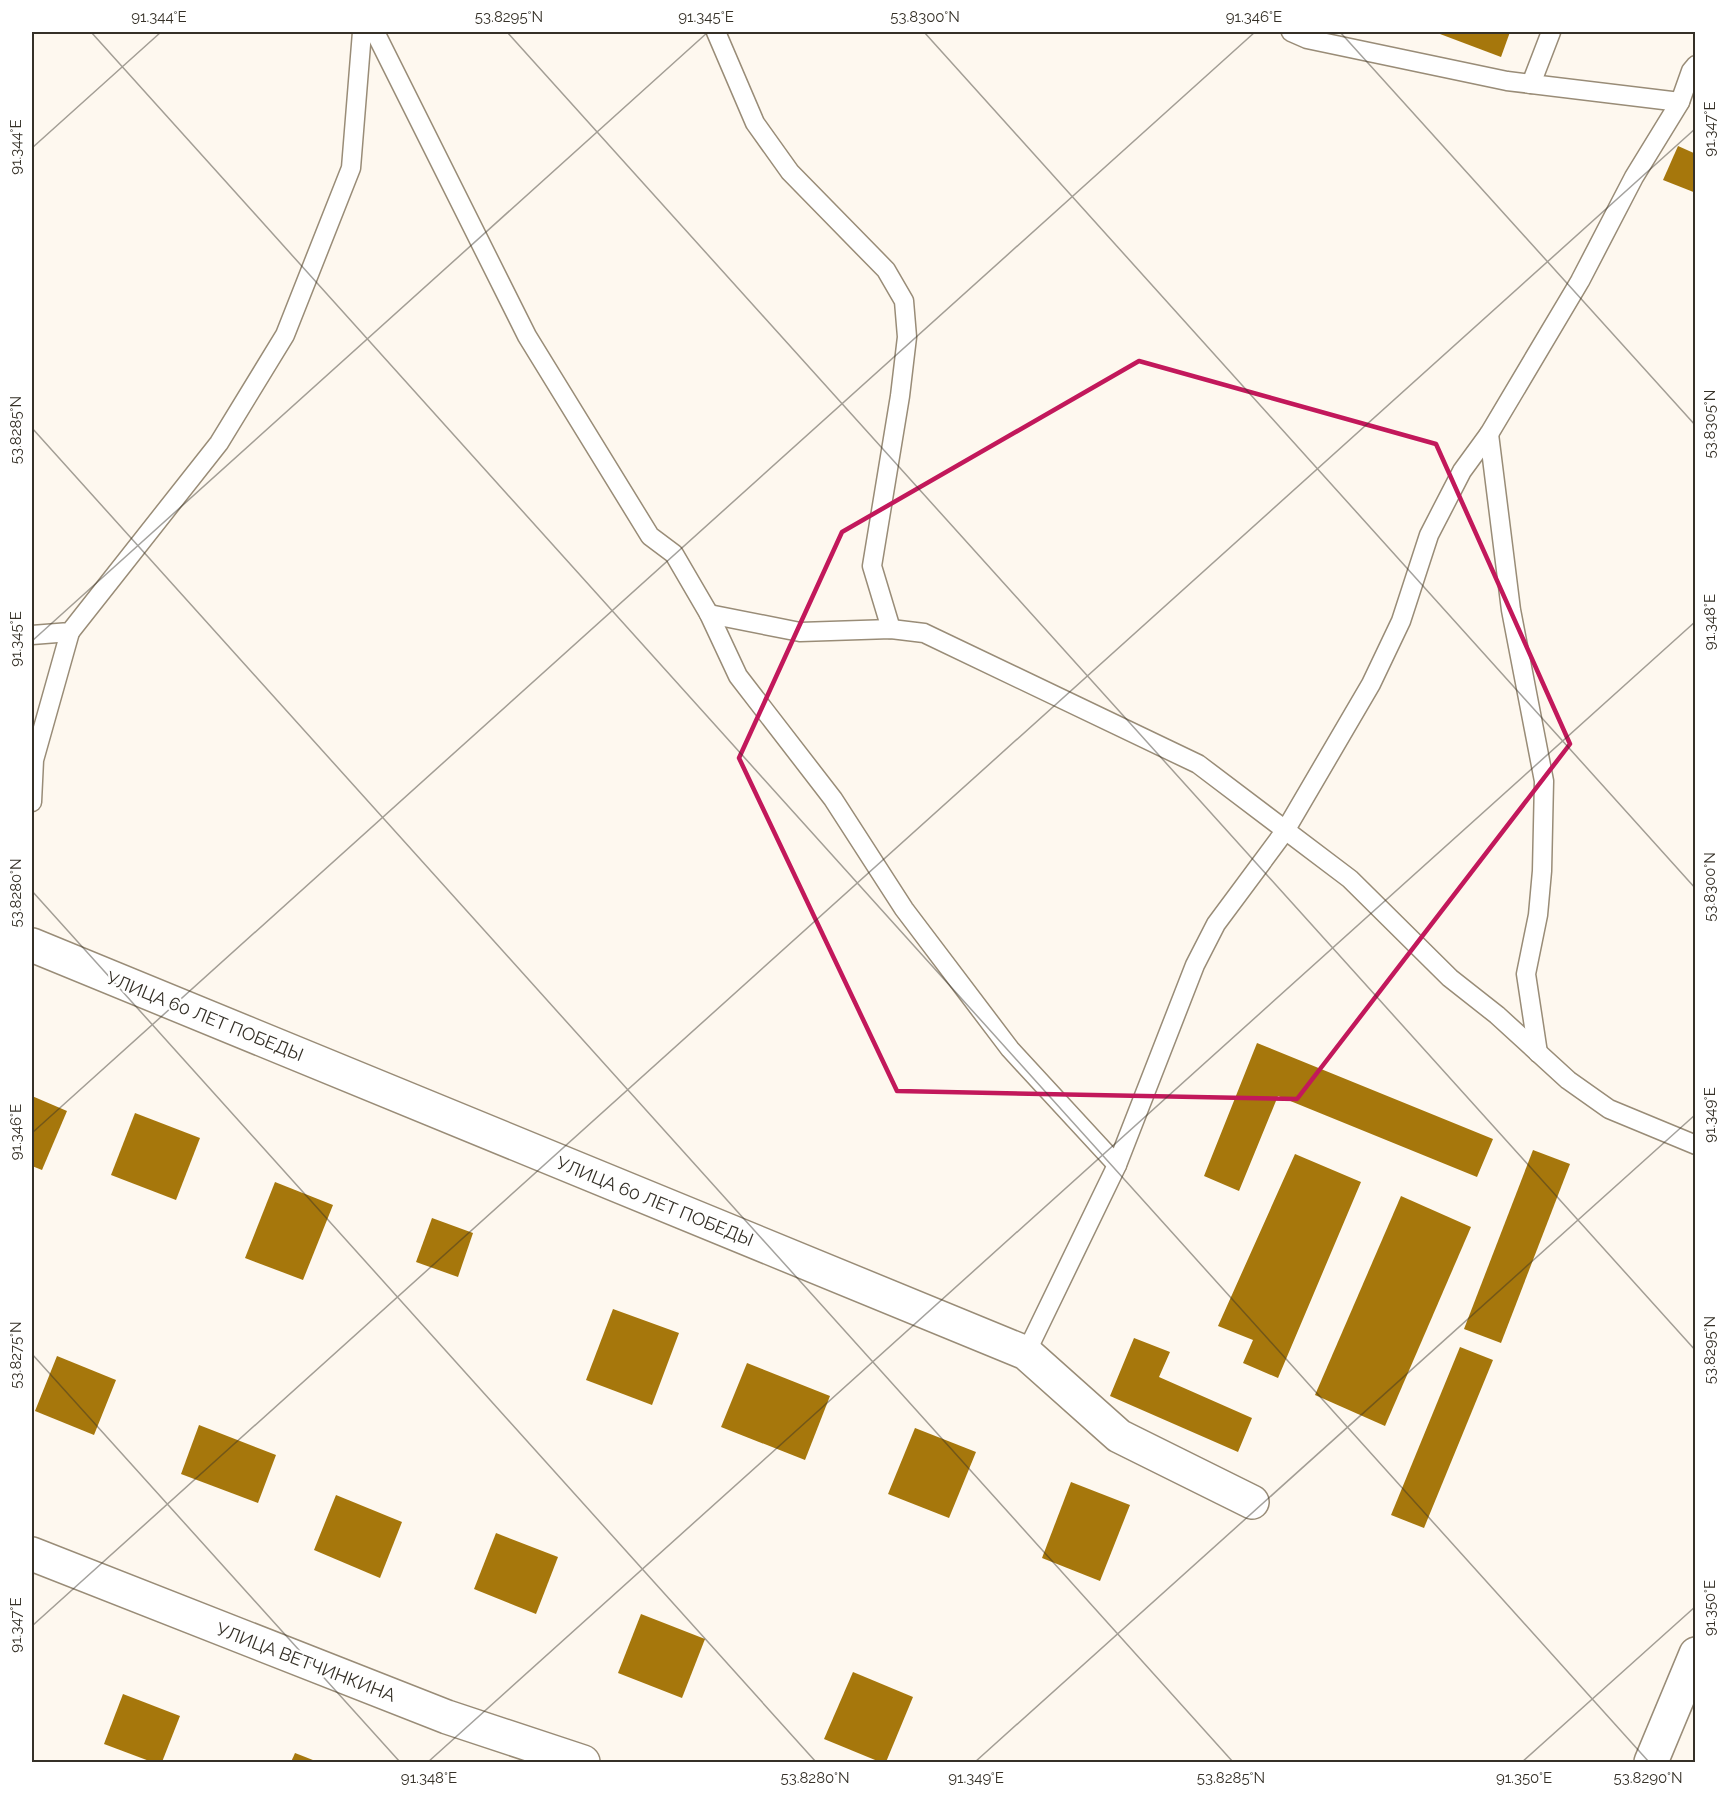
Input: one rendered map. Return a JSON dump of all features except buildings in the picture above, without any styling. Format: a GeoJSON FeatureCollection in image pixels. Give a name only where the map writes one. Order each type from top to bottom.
{"type":"FeatureCollection","features":[{"type":"Feature","properties":{"kind":"street","name":"УЛИЦА 60 ЛЕТ ПОБЕДЫ"},"geometry":{"type":"LineString","coordinates":[[32,943],[1026,1353],[1119,1436],[1252,1502]]}},
{"type":"Feature","properties":{"kind":"street","name":"УЛИЦА ВЕТЧИНКИНА"},"geometry":{"type":"LineString","coordinates":[[32,1554],[447,1717],[583,1762]]}},
{"type":"Feature","properties":{"kind":"street"},"geometry":{"type":"LineString","coordinates":[[1651,1762],[1695,1654]]}},
{"type":"Feature","properties":{"kind":"lane"},"geometry":{"type":"LineString","coordinates":[[32,802],[34,760],[70,632],[219,443],[285,335],[351,168],[362,32]]}},
{"type":"Feature","properties":{"kind":"lane"},"geometry":{"type":"LineString","coordinates":[[375,32],[527,336],[650,536],[674,554],[708,614],[738,676],[833,799],[904,909],[1010,1049],[1117,1165]]}},
{"type":"Feature","properties":{"kind":"lane"},"geometry":{"type":"LineString","coordinates":[[716,32],[755,123],[790,172],[886,270],[904,301],[908,337],[872,566],[891,629]]}},
{"type":"Feature","properties":{"kind":"lane"},"geometry":{"type":"LineString","coordinates":[[1291,32],[1307,39],[1507,81],[1680,102]]}},
{"type":"Feature","properties":{"kind":"lane"},"geometry":{"type":"LineString","coordinates":[[1531,84],[1551,32]]}},
{"type":"Feature","properties":{"kind":"lane"},"geometry":{"type":"LineString","coordinates":[[1026,1353],[1117,1165],[1195,965],[1216,924],[1285,831],[1371,684],[1401,621],[1429,536],[1462,471],[1489,434],[1580,280],[1634,177],[1680,102],[1695,65]]}},
{"type":"Feature","properties":{"kind":"lane"},"geometry":{"type":"LineString","coordinates":[[1489,434],[1511,610],[1544,781],[1542,871],[1538,915],[1526,974],[1538,1053]]}},
{"type":"Feature","properties":{"kind":"lane"},"geometry":{"type":"LineString","coordinates":[[708,614],[800,632],[891,629],[924,633],[1198,764],[1350,879],[1450,978],[1497,1015],[1568,1080],[1609,1109],[1695,1145]]}},
{"type":"Feature","properties":{"kind":"lane"},"geometry":{"type":"LineString","coordinates":[[32,635],[70,632]]}},
{"type":"Feature","properties":{"kind":"highlighted area"},"geometry":{"type":"Polygon","coordinates":[[[1139,361],[1436,444],[1570,744],[1297,1099],[897,1091],[739,758],[842,532],[1139,361]]]}}]}
